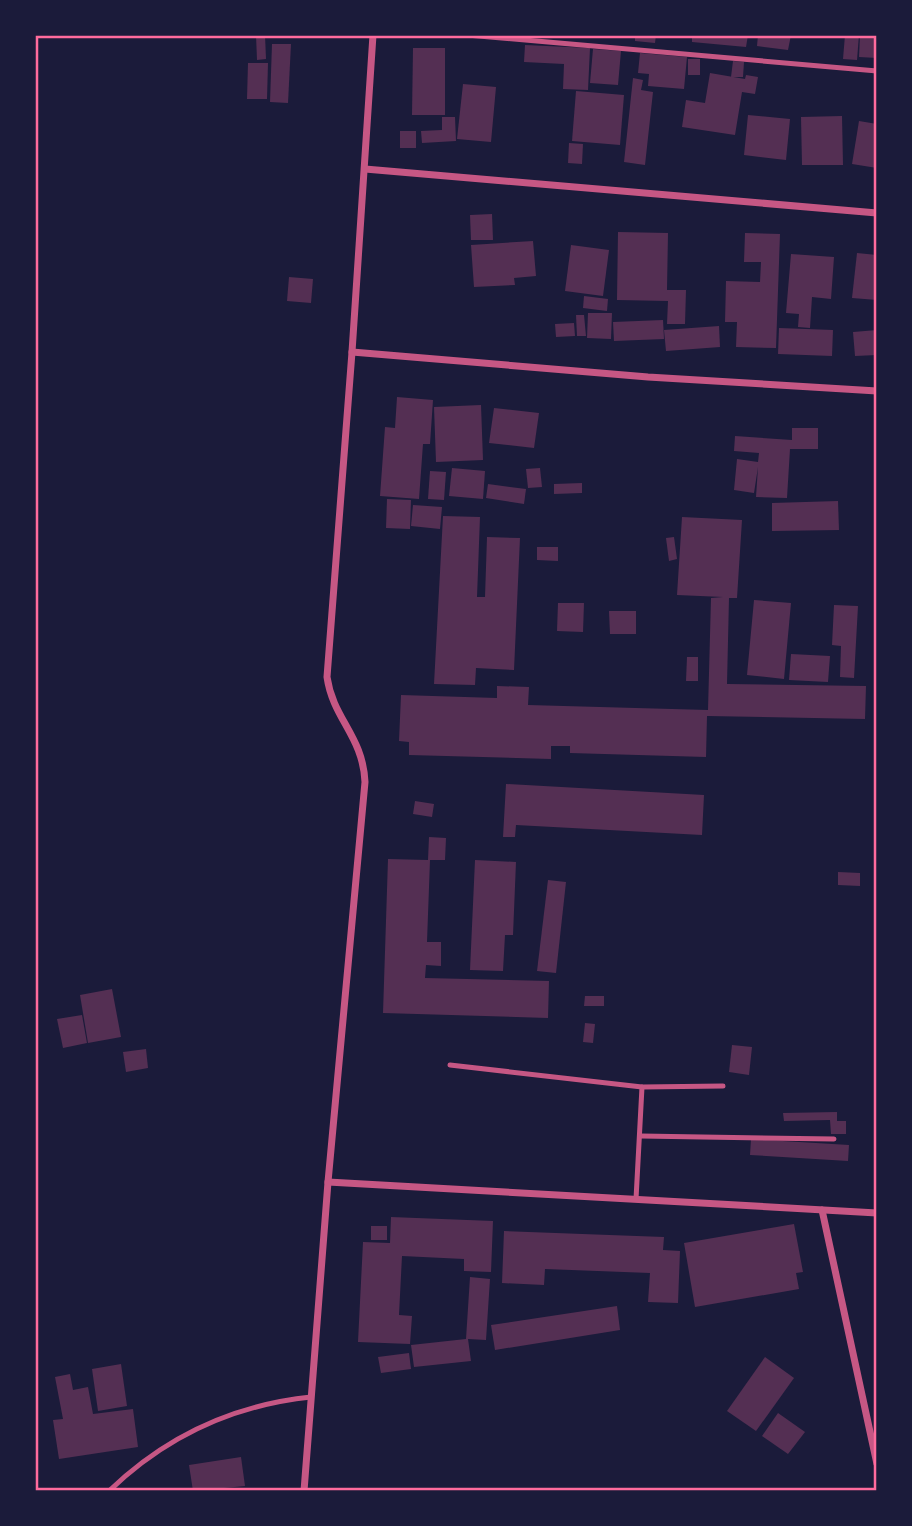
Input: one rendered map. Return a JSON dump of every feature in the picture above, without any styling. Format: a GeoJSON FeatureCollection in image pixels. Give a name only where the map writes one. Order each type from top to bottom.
{"type":"FeatureCollection","features":[{"type":"Feature","properties":{"kind":"street"},"geometry":{"type":"LineString","coordinates":[[304,1491],[328,1182],[365,782],[360,750],[329,693],[327,677],[373,35]]}},
{"type":"Feature","properties":{"kind":"street"},"geometry":{"type":"LineString","coordinates":[[365,169],[877,213]]}},
{"type":"Feature","properties":{"kind":"street"},"geometry":{"type":"LineString","coordinates":[[352,352],[648,377],[877,391]]}},
{"type":"Feature","properties":{"kind":"street"},"geometry":{"type":"LineString","coordinates":[[328,1182],[877,1213]]}},
{"type":"Feature","properties":{"kind":"street"},"geometry":{"type":"LineString","coordinates":[[822,1210],[877,1464]]}},
{"type":"Feature","properties":{"kind":"lane"},"geometry":{"type":"LineString","coordinates":[[467,35],[877,71]]}},
{"type":"Feature","properties":{"kind":"lane"},"geometry":{"type":"LineString","coordinates":[[450,1065],[642,1087],[723,1086]]}},
{"type":"Feature","properties":{"kind":"lane"},"geometry":{"type":"LineString","coordinates":[[636,1199],[642,1087]]}},
{"type":"Feature","properties":{"kind":"lane"},"geometry":{"type":"LineString","coordinates":[[641,1136],[834,1139]]}},
{"type":"Feature","properties":{"kind":"lane"},"geometry":{"type":"LineString","coordinates":[[110,1491],[130,1471],[185,1433],[227,1415],[284,1400],[311,1397]]}},
{"type":"Feature","properties":{"kind":"building"},"geometry":{"type":"Polygon","coordinates":[[[256,35],[265,35],[266,59],[257,60],[256,35]]]}},
{"type":"Feature","properties":{"kind":"building"},"geometry":{"type":"Polygon","coordinates":[[[635,35],[656,35],[655,43],[635,41],[635,35]]]}},
{"type":"Feature","properties":{"kind":"building"},"geometry":{"type":"Polygon","coordinates":[[[692,35],[748,35],[746,47],[692,42],[692,35]]]}},
{"type":"Feature","properties":{"kind":"building"},"geometry":{"type":"Polygon","coordinates":[[[758,35],[791,35],[788,50],[757,46],[758,35]]]}},
{"type":"Feature","properties":{"kind":"building"},"geometry":{"type":"Polygon","coordinates":[[[845,35],[859,35],[857,60],[843,59],[845,35]]]}},
{"type":"Feature","properties":{"kind":"building"},"geometry":{"type":"Polygon","coordinates":[[[860,35],[877,35],[877,58],[859,57],[860,35]]]}},
{"type":"Feature","properties":{"kind":"building"},"geometry":{"type":"Polygon","coordinates":[[[272,44],[291,44],[288,103],[270,102],[272,44]]]}},
{"type":"Feature","properties":{"kind":"building"},"geometry":{"type":"Polygon","coordinates":[[[525,45],[590,48],[588,90],[563,89],[564,64],[524,62],[525,45]]]}},
{"type":"Feature","properties":{"kind":"building"},"geometry":{"type":"Polygon","coordinates":[[[413,48],[445,48],[445,115],[412,115],[413,48]]]}},
{"type":"Feature","properties":{"kind":"building"},"geometry":{"type":"Polygon","coordinates":[[[593,49],[621,51],[618,85],[590,83],[593,49]]]}},
{"type":"Feature","properties":{"kind":"building"},"geometry":{"type":"Polygon","coordinates":[[[640,53],[687,57],[684,89],[648,86],[649,74],[638,73],[640,53]]]}},
{"type":"Feature","properties":{"kind":"building"},"geometry":{"type":"Polygon","coordinates":[[[688,59],[700,59],[700,75],[688,75],[688,59]]]}},
{"type":"Feature","properties":{"kind":"building"},"geometry":{"type":"Polygon","coordinates":[[[733,61],[744,62],[743,77],[731,77],[733,61]]]}},
{"type":"Feature","properties":{"kind":"building"},"geometry":{"type":"Polygon","coordinates":[[[248,63],[268,63],[267,99],[247,99],[248,63]]]}},
{"type":"Feature","properties":{"kind":"building"},"geometry":{"type":"Polygon","coordinates":[[[710,73],[745,79],[746,75],[758,77],[755,94],[742,92],[735,135],[682,127],[686,100],[705,103],[710,73]]]}},
{"type":"Feature","properties":{"kind":"building"},"geometry":{"type":"Polygon","coordinates":[[[633,78],[643,80],[641,90],[653,92],[645,165],[624,162],[633,78]]]}},
{"type":"Feature","properties":{"kind":"building"},"geometry":{"type":"Polygon","coordinates":[[[463,84],[496,87],[491,142],[457,139],[463,84]]]}},
{"type":"Feature","properties":{"kind":"building"},"geometry":{"type":"Polygon","coordinates":[[[576,91],[624,95],[620,145],[572,141],[576,91]]]}},
{"type":"Feature","properties":{"kind":"building"},"geometry":{"type":"Polygon","coordinates":[[[748,115],[790,119],[786,160],[744,155],[748,115]]]}},
{"type":"Feature","properties":{"kind":"building"},"geometry":{"type":"Polygon","coordinates":[[[842,116],[843,165],[802,165],[801,117],[842,116]]]}},
{"type":"Feature","properties":{"kind":"building"},"geometry":{"type":"Polygon","coordinates":[[[442,117],[455,117],[456,141],[422,143],[421,131],[442,130],[442,117]]]}},
{"type":"Feature","properties":{"kind":"building"},"geometry":{"type":"Polygon","coordinates":[[[859,121],[877,124],[877,168],[852,164],[859,121]]]}},
{"type":"Feature","properties":{"kind":"building"},"geometry":{"type":"Polygon","coordinates":[[[400,131],[416,131],[416,148],[400,148],[400,131]]]}},
{"type":"Feature","properties":{"kind":"building"},"geometry":{"type":"Polygon","coordinates":[[[569,143],[583,144],[582,164],[568,163],[569,143]]]}},
{"type":"Feature","properties":{"kind":"building"},"geometry":{"type":"Polygon","coordinates":[[[492,214],[493,240],[471,240],[470,215],[492,214]]]}},
{"type":"Feature","properties":{"kind":"building"},"geometry":{"type":"Polygon","coordinates":[[[618,232],[668,233],[667,290],[686,290],[685,324],[667,324],[668,301],[617,300],[618,232]]]}},
{"type":"Feature","properties":{"kind":"building"},"geometry":{"type":"Polygon","coordinates":[[[745,233],[780,234],[776,348],[736,347],[737,322],[725,322],[726,281],[760,282],[761,262],[744,262],[745,233]]]}},
{"type":"Feature","properties":{"kind":"building"},"geometry":{"type":"Polygon","coordinates":[[[533,241],[536,276],[514,278],[515,285],[474,287],[471,245],[533,241]]]}},
{"type":"Feature","properties":{"kind":"building"},"geometry":{"type":"Polygon","coordinates":[[[571,245],[609,250],[603,296],[565,291],[571,245]]]}},
{"type":"Feature","properties":{"kind":"building"},"geometry":{"type":"Polygon","coordinates":[[[857,253],[877,255],[877,300],[852,298],[857,253]]]}},
{"type":"Feature","properties":{"kind":"building"},"geometry":{"type":"Polygon","coordinates":[[[791,254],[834,257],[831,299],[812,297],[810,328],[798,327],[799,314],[786,313],[791,254]]]}},
{"type":"Feature","properties":{"kind":"building"},"geometry":{"type":"Polygon","coordinates":[[[289,277],[313,279],[311,303],[287,301],[289,277]]]}},
{"type":"Feature","properties":{"kind":"building"},"geometry":{"type":"Polygon","coordinates":[[[584,296],[608,299],[607,311],[583,308],[584,296]]]}},
{"type":"Feature","properties":{"kind":"building"},"geometry":{"type":"Polygon","coordinates":[[[588,313],[612,313],[611,339],[587,338],[588,313]]]}},
{"type":"Feature","properties":{"kind":"building"},"geometry":{"type":"Polygon","coordinates":[[[576,315],[584,315],[586,336],[577,336],[576,315]]]}},
{"type":"Feature","properties":{"kind":"building"},"geometry":{"type":"Polygon","coordinates":[[[663,320],[664,339],[614,341],[613,322],[663,320]]]}},
{"type":"Feature","properties":{"kind":"building"},"geometry":{"type":"Polygon","coordinates":[[[574,323],[575,336],[556,337],[555,324],[574,323]]]}},
{"type":"Feature","properties":{"kind":"building"},"geometry":{"type":"Polygon","coordinates":[[[719,326],[720,347],[666,351],[664,330],[719,326]]]}},
{"type":"Feature","properties":{"kind":"building"},"geometry":{"type":"Polygon","coordinates":[[[779,328],[833,330],[832,356],[778,354],[779,328]]]}},
{"type":"Feature","properties":{"kind":"building"},"geometry":{"type":"Polygon","coordinates":[[[877,330],[877,355],[855,356],[853,332],[877,330]]]}},
{"type":"Feature","properties":{"kind":"building"},"geometry":{"type":"Polygon","coordinates":[[[397,397],[433,400],[430,444],[423,444],[419,499],[380,496],[385,427],[395,428],[397,397]]]}},
{"type":"Feature","properties":{"kind":"building"},"geometry":{"type":"Polygon","coordinates":[[[481,405],[483,460],[436,462],[434,407],[481,405]]]}},
{"type":"Feature","properties":{"kind":"building"},"geometry":{"type":"Polygon","coordinates":[[[494,408],[539,413],[534,448],[489,443],[494,408]]]}},
{"type":"Feature","properties":{"kind":"building"},"geometry":{"type":"Polygon","coordinates":[[[792,428],[818,428],[818,449],[790,449],[787,498],[756,497],[758,467],[754,493],[734,490],[737,459],[758,462],[759,453],[734,451],[735,436],[792,440],[792,428]]]}},
{"type":"Feature","properties":{"kind":"building"},"geometry":{"type":"Polygon","coordinates":[[[452,468],[485,471],[483,499],[449,496],[452,468]]]}},
{"type":"Feature","properties":{"kind":"building"},"geometry":{"type":"Polygon","coordinates":[[[540,468],[542,487],[528,488],[526,469],[540,468]]]}},
{"type":"Feature","properties":{"kind":"building"},"geometry":{"type":"Polygon","coordinates":[[[430,471],[446,472],[444,500],[428,499],[430,471]]]}},
{"type":"Feature","properties":{"kind":"building"},"geometry":{"type":"Polygon","coordinates":[[[582,483],[582,493],[554,494],[554,484],[582,483]]]}},
{"type":"Feature","properties":{"kind":"building"},"geometry":{"type":"Polygon","coordinates":[[[488,484],[526,489],[524,504],[486,498],[488,484]]]}},
{"type":"Feature","properties":{"kind":"building"},"geometry":{"type":"Polygon","coordinates":[[[387,499],[411,500],[410,529],[386,528],[387,499]]]}},
{"type":"Feature","properties":{"kind":"building"},"geometry":{"type":"Polygon","coordinates":[[[838,501],[839,530],[772,531],[772,503],[838,501]]]}},
{"type":"Feature","properties":{"kind":"building"},"geometry":{"type":"Polygon","coordinates":[[[413,505],[442,507],[440,529],[411,526],[413,505]]]}},
{"type":"Feature","properties":{"kind":"building"},"geometry":{"type":"Polygon","coordinates":[[[443,516],[480,517],[477,597],[485,597],[487,537],[520,538],[514,670],[476,668],[475,685],[434,684],[443,516]]]}},
{"type":"Feature","properties":{"kind":"building"},"geometry":{"type":"Polygon","coordinates":[[[682,517],[742,520],[737,598],[729,598],[727,684],[866,686],[865,719],[707,716],[706,757],[570,753],[570,746],[551,746],[551,759],[409,755],[409,742],[399,741],[401,695],[497,698],[497,686],[529,687],[528,705],[708,710],[711,598],[723,597],[677,595],[682,517]]]}},
{"type":"Feature","properties":{"kind":"building"},"geometry":{"type":"Polygon","coordinates":[[[674,537],[677,559],[669,561],[666,538],[674,537]]]}},
{"type":"Feature","properties":{"kind":"building"},"geometry":{"type":"Polygon","coordinates":[[[537,547],[558,547],[558,561],[537,560],[537,547]]]}},
{"type":"Feature","properties":{"kind":"building"},"geometry":{"type":"Polygon","coordinates":[[[754,600],[791,603],[784,679],[747,675],[754,600]]]}},
{"type":"Feature","properties":{"kind":"building"},"geometry":{"type":"Polygon","coordinates":[[[558,603],[584,603],[583,632],[557,631],[558,603]]]}},
{"type":"Feature","properties":{"kind":"building"},"geometry":{"type":"Polygon","coordinates":[[[834,605],[858,606],[854,678],[840,677],[841,646],[832,645],[834,605]]]}},
{"type":"Feature","properties":{"kind":"building"},"geometry":{"type":"Polygon","coordinates":[[[609,611],[636,611],[636,634],[610,634],[609,611]]]}},
{"type":"Feature","properties":{"kind":"building"},"geometry":{"type":"Polygon","coordinates":[[[791,654],[830,656],[828,682],[789,680],[791,654]]]}},
{"type":"Feature","properties":{"kind":"building"},"geometry":{"type":"Polygon","coordinates":[[[687,657],[698,657],[698,681],[686,681],[687,657]]]}},
{"type":"Feature","properties":{"kind":"building"},"geometry":{"type":"Polygon","coordinates":[[[506,784],[704,795],[702,835],[516,825],[515,837],[503,837],[506,784]]]}},
{"type":"Feature","properties":{"kind":"building"},"geometry":{"type":"Polygon","coordinates":[[[415,801],[434,804],[432,817],[413,814],[415,801]]]}},
{"type":"Feature","properties":{"kind":"building"},"geometry":{"type":"Polygon","coordinates":[[[429,837],[446,838],[445,860],[430,860],[427,942],[441,942],[441,966],[426,965],[425,978],[549,981],[548,1018],[383,1013],[388,859],[428,860],[429,837]]]}},
{"type":"Feature","properties":{"kind":"building"},"geometry":{"type":"Polygon","coordinates":[[[475,860],[516,862],[513,935],[505,935],[503,971],[470,970],[475,860]]]}},
{"type":"Feature","properties":{"kind":"building"},"geometry":{"type":"Polygon","coordinates":[[[838,872],[860,873],[860,886],[838,885],[838,872]]]}},
{"type":"Feature","properties":{"kind":"building"},"geometry":{"type":"Polygon","coordinates":[[[548,880],[566,882],[556,973],[537,971],[548,880]]]}},
{"type":"Feature","properties":{"kind":"building"},"geometry":{"type":"Polygon","coordinates":[[[112,989],[121,1037],[88,1043],[80,995],[112,989]]]}},
{"type":"Feature","properties":{"kind":"building"},"geometry":{"type":"Polygon","coordinates":[[[585,996],[604,996],[604,1006],[584,1006],[585,996]]]}},
{"type":"Feature","properties":{"kind":"building"},"geometry":{"type":"Polygon","coordinates":[[[82,1015],[87,1043],[63,1048],[57,1019],[82,1015]]]}},
{"type":"Feature","properties":{"kind":"building"},"geometry":{"type":"Polygon","coordinates":[[[585,1023],[595,1024],[593,1043],[583,1042],[585,1023]]]}},
{"type":"Feature","properties":{"kind":"building"},"geometry":{"type":"Polygon","coordinates":[[[732,1045],[752,1047],[749,1075],[729,1072],[732,1045]]]}},
{"type":"Feature","properties":{"kind":"building"},"geometry":{"type":"Polygon","coordinates":[[[146,1049],[148,1068],[126,1072],[123,1052],[146,1049]]]}},
{"type":"Feature","properties":{"kind":"building"},"geometry":{"type":"Polygon","coordinates":[[[837,1112],[837,1121],[846,1121],[846,1134],[831,1134],[830,1120],[784,1121],[783,1113],[837,1112]]]}},
{"type":"Feature","properties":{"kind":"building"},"geometry":{"type":"Polygon","coordinates":[[[751,1139],[849,1145],[848,1161],[750,1155],[751,1139]]]}},
{"type":"Feature","properties":{"kind":"building"},"geometry":{"type":"Polygon","coordinates":[[[391,1217],[493,1221],[491,1272],[464,1271],[464,1259],[402,1256],[399,1315],[412,1316],[410,1344],[358,1342],[363,1242],[390,1243],[391,1217]]]}},
{"type":"Feature","properties":{"kind":"building"},"geometry":{"type":"Polygon","coordinates":[[[794,1224],[803,1272],[796,1273],[799,1289],[695,1307],[684,1243],[794,1224]]]}},
{"type":"Feature","properties":{"kind":"building"},"geometry":{"type":"Polygon","coordinates":[[[371,1226],[387,1226],[387,1240],[371,1240],[371,1226]]]}},
{"type":"Feature","properties":{"kind":"building"},"geometry":{"type":"Polygon","coordinates":[[[504,1231],[664,1237],[663,1250],[680,1251],[678,1303],[648,1302],[650,1273],[545,1269],[544,1285],[502,1283],[504,1231]]]}},
{"type":"Feature","properties":{"kind":"building"},"geometry":{"type":"Polygon","coordinates":[[[470,1277],[490,1279],[486,1340],[468,1339],[471,1361],[414,1367],[411,1345],[466,1339],[470,1277]]]}},
{"type":"Feature","properties":{"kind":"building"},"geometry":{"type":"Polygon","coordinates":[[[617,1306],[620,1330],[495,1350],[491,1325],[617,1306]]]}},
{"type":"Feature","properties":{"kind":"building"},"geometry":{"type":"Polygon","coordinates":[[[409,1353],[411,1369],[381,1373],[378,1357],[409,1353]]]}},
{"type":"Feature","properties":{"kind":"building"},"geometry":{"type":"Polygon","coordinates":[[[765,1357],[794,1378],[756,1431],[727,1411],[765,1357]]]}},
{"type":"Feature","properties":{"kind":"building"},"geometry":{"type":"Polygon","coordinates":[[[121,1364],[127,1406],[98,1411],[92,1369],[121,1364]]]}},
{"type":"Feature","properties":{"kind":"building"},"geometry":{"type":"Polygon","coordinates":[[[70,1374],[73,1390],[88,1387],[93,1414],[133,1409],[138,1447],[59,1459],[53,1420],[63,1419],[55,1377],[70,1374]]]}},
{"type":"Feature","properties":{"kind":"building"},"geometry":{"type":"Polygon","coordinates":[[[778,1413],[805,1432],[788,1454],[762,1436],[778,1413]]]}},
{"type":"Feature","properties":{"kind":"building"},"geometry":{"type":"Polygon","coordinates":[[[241,1457],[245,1486],[193,1491],[189,1465],[241,1457]]]}}]}
